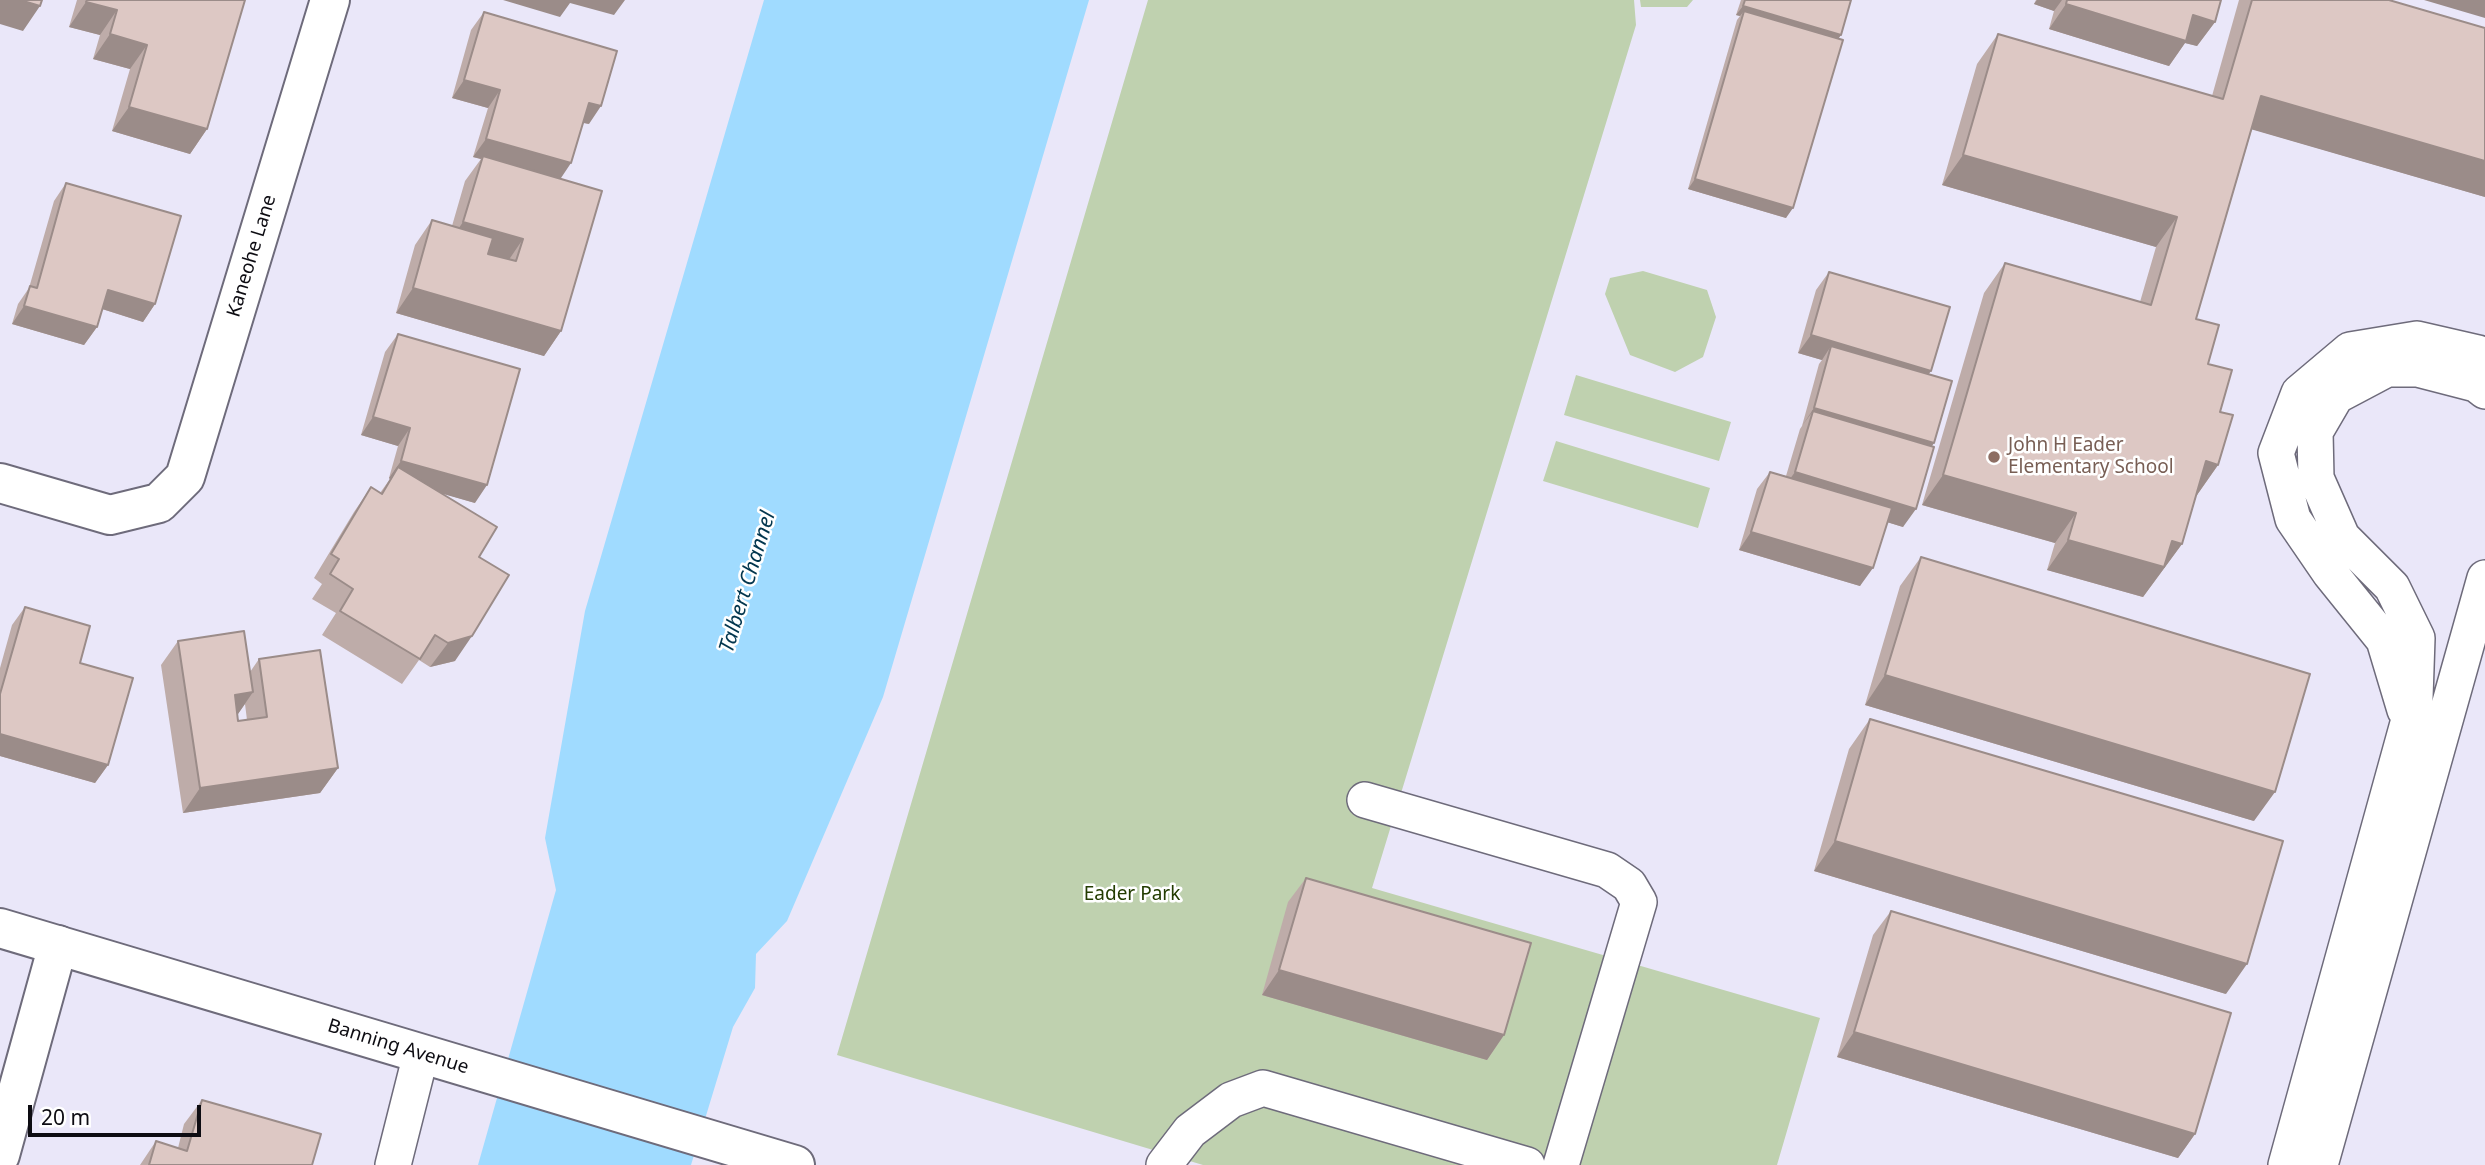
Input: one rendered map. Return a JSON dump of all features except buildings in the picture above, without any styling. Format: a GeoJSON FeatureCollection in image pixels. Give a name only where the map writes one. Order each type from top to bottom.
{"type":"FeatureCollection","features":[{"type":"Feature","properties":{"kind":"street","name":"Kaneohe Lane"},"geometry":{"type":"LineString","coordinates":[[0,483],[110,515],[159,503],[185,477],[330,0]]}},
{"type":"Feature","properties":{"kind":"street","name":"Banning Avenue"},"geometry":{"type":"LineString","coordinates":[[0,928],[785,1162]]}},
{"type":"Feature","properties":{"kind":"street"},"geometry":{"type":"LineString","coordinates":[[0,1155],[58,945]]}},
{"type":"Feature","properties":{"kind":"lane"},"geometry":{"type":"LineString","coordinates":[[2408,723],[2384,640],[2330,573],[2292,519],[2276,453],[2299,393],[2350,350],[2417,339],[2478,353],[2485,359]]}},
{"type":"Feature","properties":{"kind":"lane"},"geometry":{"type":"LineString","coordinates":[[2286,1165],[2408,723],[2414,698],[2417,638],[2392,587],[2342,537],[2316,478],[2315,432],[2336,396],[2386,369],[2418,369],[2476,384],[2485,391]]}},
{"type":"Feature","properties":{"kind":"lane"},"geometry":{"type":"LineString","coordinates":[[2320,1165],[2485,578]]}},
{"type":"Feature","properties":{"kind":"lane"},"geometry":{"type":"LineString","coordinates":[[1365,800],[1607,870],[1629,885],[1639,902],[1561,1165]]}},
{"type":"Feature","properties":{"kind":"lane"},"geometry":{"type":"LineString","coordinates":[[393,1165],[421,1054]]}},
{"type":"Feature","properties":{"kind":"lane"},"geometry":{"type":"LineString","coordinates":[[1164,1165],[1190,1131],[1231,1100],[1263,1088],[1527,1165]]}},
{"type":"Feature","properties":{"kind":"green space","name":"Eader Park"},"geometry":{"type":"Polygon","coordinates":[[[1148,0],[1634,0],[1636,25],[1372,888],[1820,1018],[1777,1165],[1203,1165],[837,1055],[1148,0]]]}},
{"type":"Feature","properties":{"kind":"green space"},"geometry":{"type":"Polygon","coordinates":[[[1640,0],[1693,0],[1687,7],[1641,7],[1640,0]]]}},
{"type":"Feature","properties":{"kind":"green space"},"geometry":{"type":"Polygon","coordinates":[[[1643,271],[1707,290],[1716,317],[1703,357],[1675,372],[1630,355],[1605,294],[1610,278],[1643,271]]]}},
{"type":"Feature","properties":{"kind":"green space"},"geometry":{"type":"Polygon","coordinates":[[[1576,375],[1731,422],[1719,461],[1564,415],[1576,375]]]}},
{"type":"Feature","properties":{"kind":"green space"},"geometry":{"type":"Polygon","coordinates":[[[1556,441],[1710,488],[1698,528],[1543,481],[1556,441]]]}},
{"type":"Feature","properties":{"kind":"water","name":"Talbert Channel"},"geometry":{"type":"Polygon","coordinates":[[[764,0],[1089,0],[883,697],[787,921],[756,954],[755,988],[733,1027],[691,1165],[478,1165],[556,890],[545,838],[585,611],[764,0]]]}},
{"type":"Feature","properties":{"kind":"place","name":"John H Eader Elementary School"},"geometry":{"type":"Point","coordinates":[1994,457]}}]}
